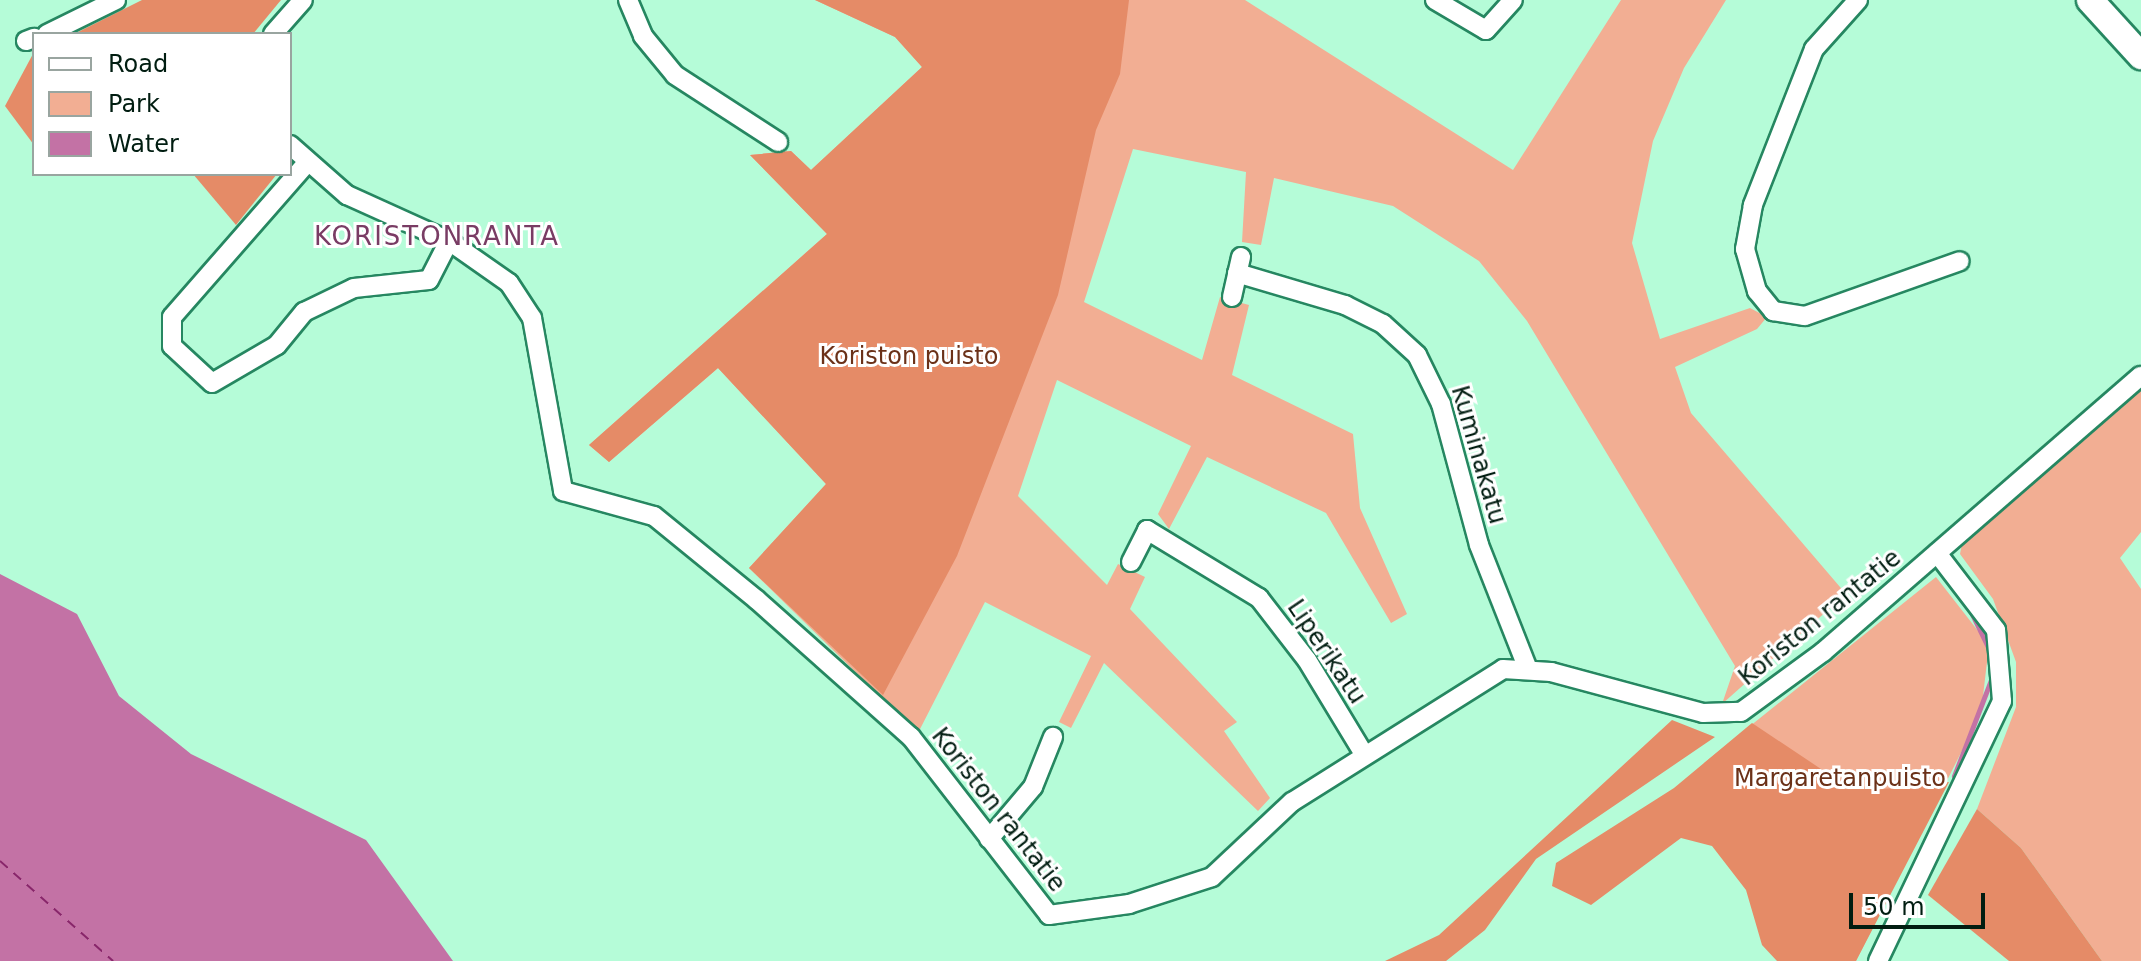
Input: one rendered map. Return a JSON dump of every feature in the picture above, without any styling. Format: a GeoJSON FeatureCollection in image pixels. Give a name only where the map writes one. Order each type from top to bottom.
{"type":"FeatureCollection","features":[{"type":"Feature","properties":{"kind":"street"},"geometry":{"type":"LineString","coordinates":[[51,32],[116,0]]}},
{"type":"Feature","properties":{"kind":"street"},"geometry":{"type":"LineString","coordinates":[[275,32],[303,0]]}},
{"type":"Feature","properties":{"kind":"street"},"geometry":{"type":"LineString","coordinates":[[628,0],[643,36],[675,75],[727,116],[778,142]]}},
{"type":"Feature","properties":{"kind":"street"},"geometry":{"type":"LineString","coordinates":[[1435,0],[1486,30],[1513,0]]}},
{"type":"Feature","properties":{"kind":"street"},"geometry":{"type":"LineString","coordinates":[[1858,0],[1814,49],[1753,205],[1745,249],[1757,291],[1773,311],[1805,316],[1960,261]]}},
{"type":"Feature","properties":{"kind":"street"},"geometry":{"type":"LineString","coordinates":[[2090,0],[2141,56]]}},
{"type":"Feature","properties":{"kind":"street","name":"Koriston rantatie"},"geometry":{"type":"LineString","coordinates":[[292,147],[306,164],[347,195],[449,241],[492,267],[532,318],[563,491],[654,516],[740,585],[911,737],[1049,915],[1129,904],[1212,877],[1272,817],[1471,683],[1527,667],[1703,713],[1741,712],[1937,553],[2141,376]]}},
{"type":"Feature","properties":{"kind":"street"},"geometry":{"type":"LineString","coordinates":[[306,164],[172,317],[172,346],[212,383],[277,345],[304,312],[354,288],[429,280],[449,241]]}},
{"type":"Feature","properties":{"kind":"street","name":"Kuminakatu"},"geometry":{"type":"LineString","coordinates":[[1232,297],[1239,265],[1345,305],[1383,324],[1417,355],[1441,404],[1479,545],[1527,667]]}},
{"type":"Feature","properties":{"kind":"street","name":"Liperikatu"},"geometry":{"type":"LineString","coordinates":[[1131,562],[1147,530],[1259,598],[1307,660],[1364,754]]}},
{"type":"Feature","properties":{"kind":"street"},"geometry":{"type":"LineString","coordinates":[[1878,961],[2002,701],[1996,630],[1937,553]]}},
{"type":"Feature","properties":{"kind":"street"},"geometry":{"type":"LineString","coordinates":[[989,839],[1033,787],[1053,737]]}},
{"type":"Feature","properties":{"kind":"green space"},"geometry":{"type":"Polygon","coordinates":[[[142,0],[281,0],[255,32],[78,32],[142,0]]]}},
{"type":"Feature","properties":{"kind":"green space","name":"Koriston puisto"},"geometry":{"type":"Polygon","coordinates":[[[815,0],[1245,0],[1513,170],[1621,0],[1726,0],[1684,68],[1653,141],[1632,243],[1660,339],[1750,308],[1767,317],[1757,329],[1675,367],[1691,413],[1846,594],[1722,704],[1735,666],[1527,321],[1479,261],[1393,206],[1274,178],[1261,245],[1242,242],[1246,172],[1133,149],[1084,302],[1202,360],[1220,297],[1249,305],[1232,375],[1353,434],[1360,508],[1407,614],[1391,623],[1326,513],[1207,457],[1169,529],[1158,514],[1191,446],[1057,380],[1018,496],[1107,585],[1118,564],[1145,577],[1130,609],[1237,722],[1224,731],[1270,798],[1258,811],[1104,663],[1071,728],[1059,722],[1091,656],[985,602],[918,733],[749,568],[826,484],[718,368],[609,462],[589,445],[827,234],[750,155],[791,151],[811,170],[922,67],[895,37],[815,0]]]}},
{"type":"Feature","properties":{"kind":"green space"},"geometry":{"type":"Polygon","coordinates":[[[815,0],[1129,0],[1120,74],[1096,130],[1058,295],[957,556],[883,695],[749,568],[826,484],[718,368],[609,462],[589,445],[827,234],[750,155],[791,151],[811,170],[922,67],[895,37],[815,0]]]}},
{"type":"Feature","properties":{"kind":"green space"},"geometry":{"type":"Polygon","coordinates":[[[32,56],[32,142],[5,106],[32,56]]]}},
{"type":"Feature","properties":{"kind":"green space"},"geometry":{"type":"Polygon","coordinates":[[[195,176],[275,176],[236,225],[195,176]]]}},
{"type":"Feature","properties":{"kind":"green space"},"geometry":{"type":"Polygon","coordinates":[[[2141,390],[2141,532],[2120,558],[2141,589],[2141,961],[2102,961],[2021,848],[1977,809],[2016,707],[2016,662],[1993,599],[1960,554],[1962,544],[2141,390]]]}},
{"type":"Feature","properties":{"kind":"green space","name":"Margaretanpuisto"},"geometry":{"type":"Polygon","coordinates":[[[1936,577],[1989,645],[1981,713],[1856,961],[1777,961],[1799,889],[1704,763],[1936,577]]]}},
{"type":"Feature","properties":{"kind":"green space"},"geometry":{"type":"Polygon","coordinates":[[[1672,720],[1715,737],[1536,859],[1485,930],[1446,961],[1385,961],[1439,935],[1672,720]]]}},
{"type":"Feature","properties":{"kind":"green space"},"geometry":{"type":"Polygon","coordinates":[[[1752,723],[1827,773],[1874,790],[1949,782],[1856,961],[1777,961],[1762,945],[1746,890],[1712,846],[1681,838],[1591,905],[1552,886],[1556,863],[1674,788],[1752,723]]]}},
{"type":"Feature","properties":{"kind":"green space"},"geometry":{"type":"Polygon","coordinates":[[[1977,809],[2021,848],[2102,961],[2009,961],[1928,895],[1977,809]]]}},
{"type":"Feature","properties":{"kind":"water"},"geometry":{"type":"Polygon","coordinates":[[[0,574],[77,614],[119,696],[191,754],[366,840],[453,961],[0,961],[0,574]]]}},
{"type":"Feature","properties":{"kind":"waterway"},"geometry":{"type":"LineString","coordinates":[[1970,610],[1990,651]]}},
{"type":"Feature","properties":{"kind":"waterway"},"geometry":{"type":"LineString","coordinates":[[1954,776],[1992,677]]}},
{"type":"Feature","properties":{"kind":"ferry route"},"geometry":{"type":"LineString","coordinates":[[0,861],[113,961]]}},
{"type":"Feature","properties":{"kind":"district","name":"KORISTONRANTA"},"geometry":{"type":"Point","coordinates":[437,237]}}]}
